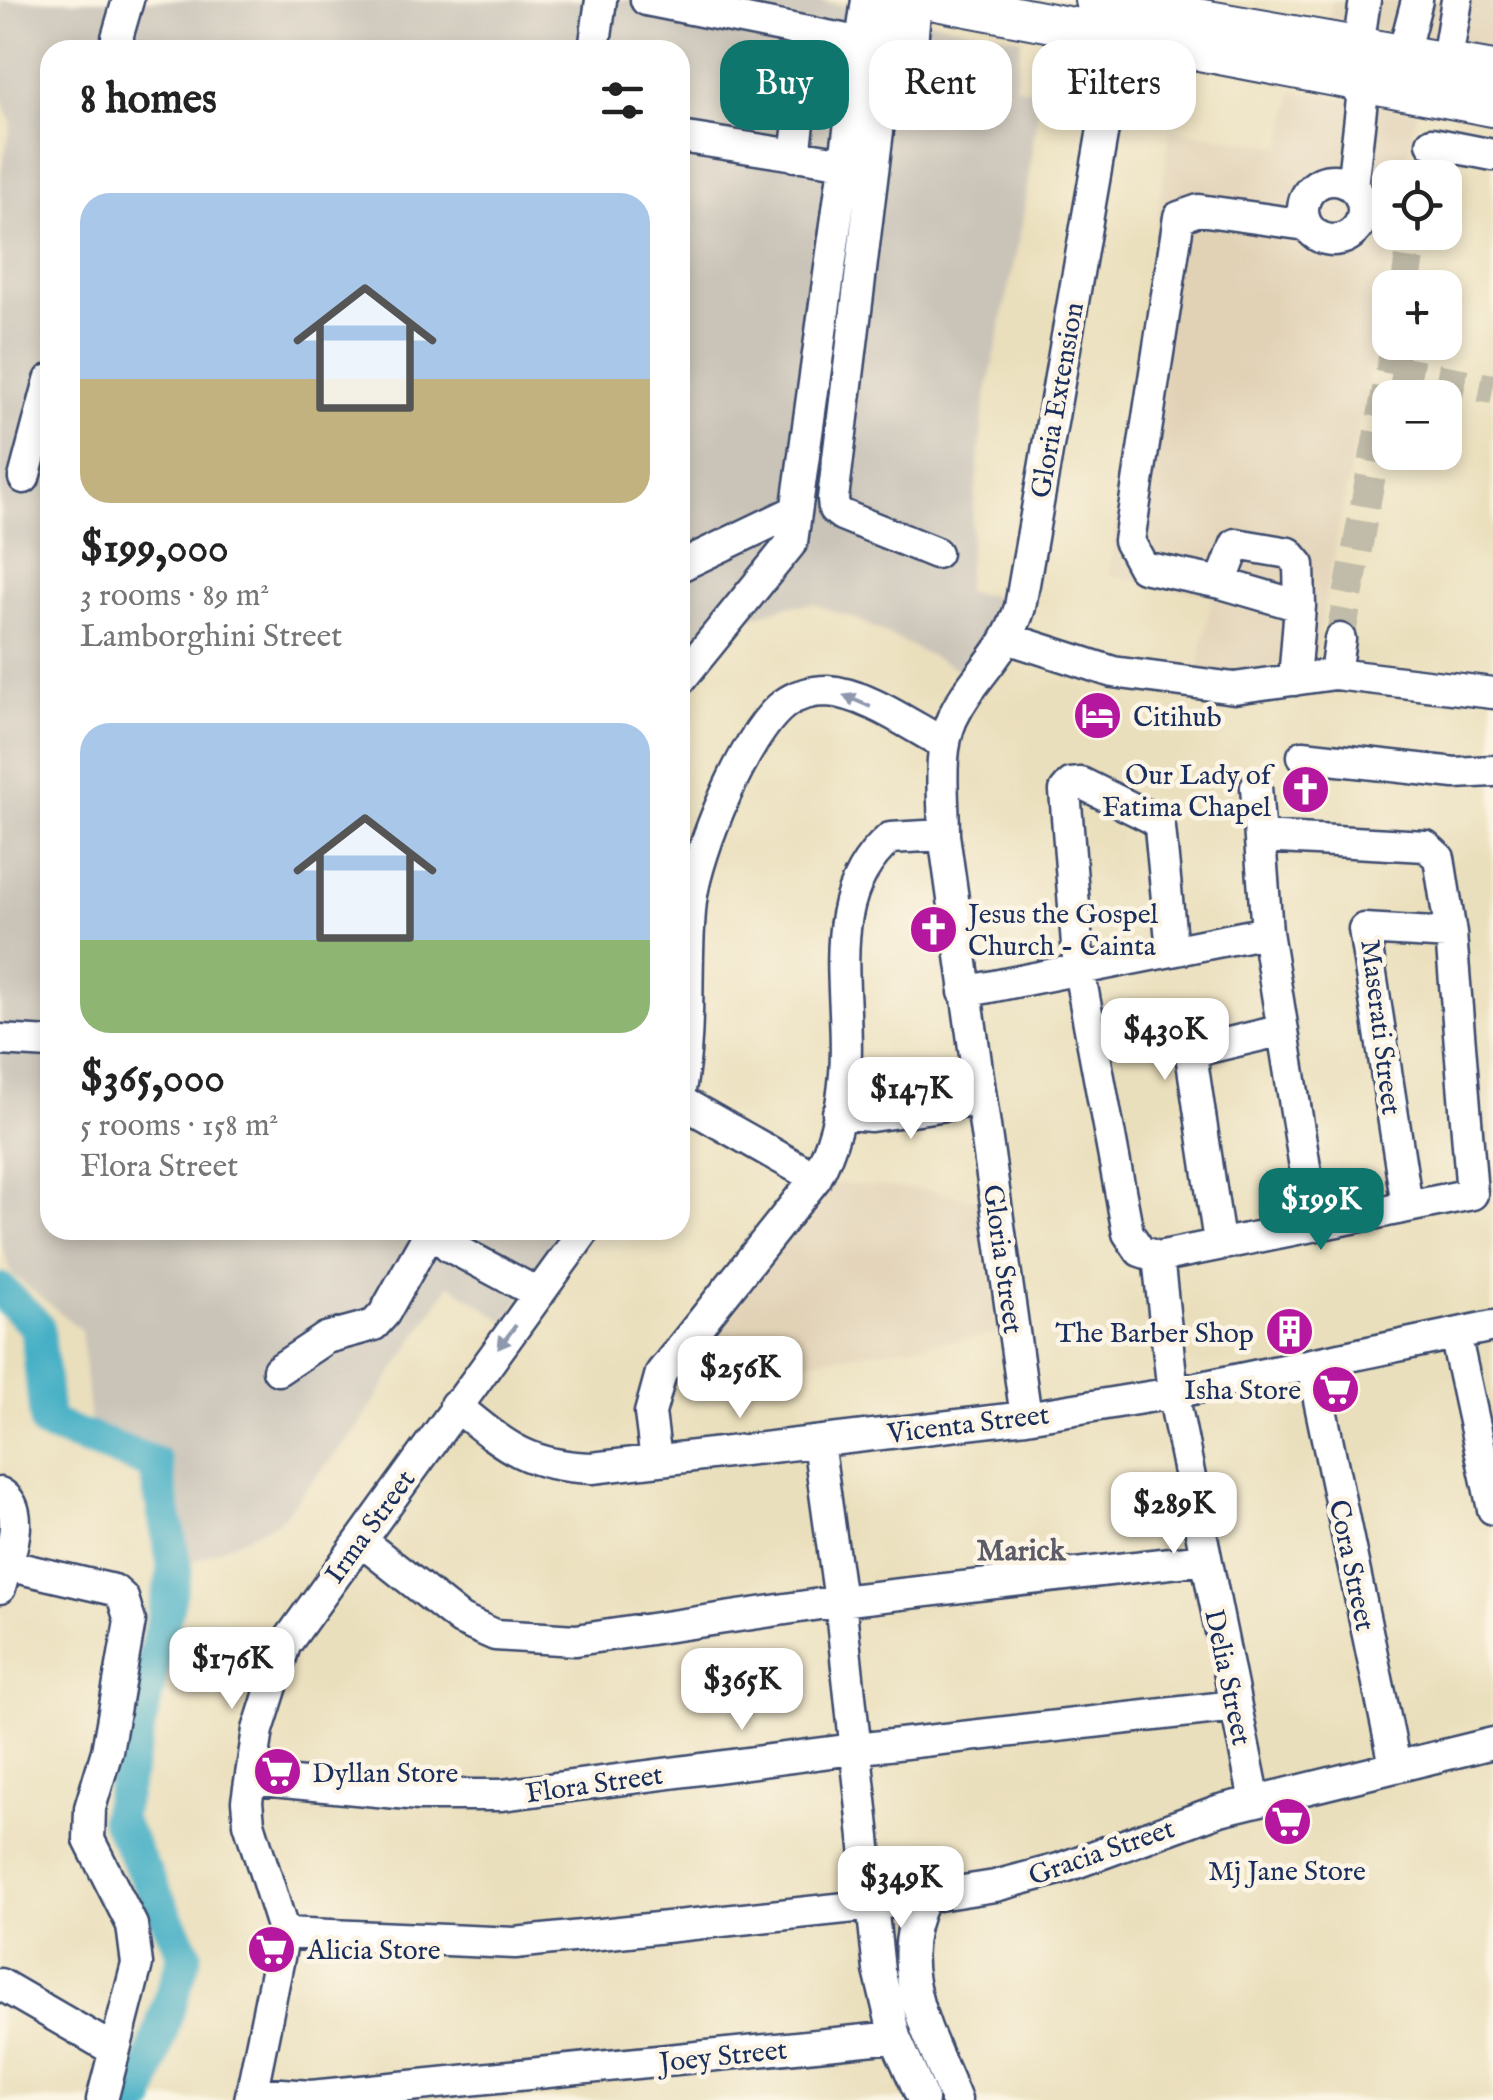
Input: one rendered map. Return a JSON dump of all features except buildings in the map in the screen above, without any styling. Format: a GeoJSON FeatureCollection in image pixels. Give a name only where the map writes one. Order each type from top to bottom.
{"type":"FeatureCollection","features":[{"type":"Feature","properties":{"kind":"main road"},"geometry":{"type":"LineString","coordinates":[[932,0],[1118,37],[1361,64],[1403,54],[1444,79]]}},
{"type":"Feature","properties":{"kind":"main road"},"geometry":{"type":"LineString","coordinates":[[1094,0],[1361,64],[1444,79],[1490,94]]}},
{"type":"Feature","properties":{"kind":"street"},"geometry":{"type":"LineString","coordinates":[[118,40],[128,0]]}},
{"type":"Feature","properties":{"kind":"street"},"geometry":{"type":"LineString","coordinates":[[595,40],[601,0]]}},
{"type":"Feature","properties":{"kind":"street"},"geometry":{"type":"LineString","coordinates":[[646,0],[862,43]]}},
{"type":"Feature","properties":{"kind":"street"},"geometry":{"type":"LineString","coordinates":[[690,668],[792,542],[867,0]]}},
{"type":"Feature","properties":{"kind":"street"},"geometry":{"type":"LineString","coordinates":[[894,0],[894,40]]}},
{"type":"Feature","properties":{"kind":"street"},"geometry":{"type":"LineString","coordinates":[[907,40],[916,0]]}},
{"type":"Feature","properties":{"kind":"street"},"geometry":{"type":"LineString","coordinates":[[1352,187],[1366,0]]}},
{"type":"Feature","properties":{"kind":"street"},"geometry":{"type":"LineString","coordinates":[[1403,54],[1415,8],[1455,11],[1444,79]]}},
{"type":"Feature","properties":{"kind":"street"},"geometry":{"type":"LineString","coordinates":[[796,156],[810,32]]}},
{"type":"Feature","properties":{"kind":"street","name":"Gloria Extension"},"geometry":{"type":"LineString","coordinates":[[945,744],[951,721],[975,680],[1010,639],[1020,608],[1118,37]]}},
{"type":"Feature","properties":{"kind":"street"},"geometry":{"type":"LineString","coordinates":[[1432,144],[1486,154],[1490,94]]}},
{"type":"Feature","properties":{"kind":"street"},"geometry":{"type":"LineString","coordinates":[[889,130],[834,509],[936,553]]}},
{"type":"Feature","properties":{"kind":"street"},"geometry":{"type":"LineString","coordinates":[[690,138],[846,163]]}},
{"type":"Feature","properties":{"kind":"street"},"geometry":{"type":"LineString","coordinates":[[1300,606],[1221,583],[1143,567],[1129,541],[1178,216],[1199,210],[1308,226],[1323,238],[1344,238],[1353,233],[1363,215],[1359,195],[1352,187],[1333,180],[1314,188],[1304,206],[1308,226]]}},
{"type":"Feature","properties":{"kind":"street"},"geometry":{"type":"LineString","coordinates":[[24,478],[40,418]]}},
{"type":"Feature","properties":{"kind":"street"},"geometry":{"type":"LineString","coordinates":[[690,561],[796,510]]}},
{"type":"Feature","properties":{"kind":"street"},"geometry":{"type":"LineString","coordinates":[[1221,583],[1236,544],[1290,552],[1299,565],[1294,680]]}},
{"type":"Feature","properties":{"kind":"street"},"geometry":{"type":"LineString","coordinates":[[1334,674],[1340,638]]}},
{"type":"Feature","properties":{"kind":"street"},"geometry":{"type":"LineString","coordinates":[[1010,639],[1130,675],[1234,688],[1334,674],[1493,692]]}},
{"type":"Feature","properties":{"kind":"street"},"geometry":{"type":"LineString","coordinates":[[690,940],[697,868],[718,812],[774,715],[794,698],[833,692],[945,744]]}},
{"type":"Feature","properties":{"kind":"street","name":"Gloria Street"},"geometry":{"type":"LineString","coordinates":[[945,744],[944,835],[1026,1416]]}},
{"type":"Feature","properties":{"kind":"street"},"geometry":{"type":"LineString","coordinates":[[1303,756],[1455,774],[1493,771]]}},
{"type":"Feature","properties":{"kind":"street"},"geometry":{"type":"LineString","coordinates":[[1172,950],[1160,828],[1154,819],[1081,783],[1070,784],[1064,791],[1079,970],[1128,1234],[1140,1251],[1158,1257],[1472,1194],[1451,934],[1439,858],[1426,846],[1261,838]]}},
{"type":"Feature","properties":{"kind":"street"},"geometry":{"type":"LineString","coordinates":[[1256,786],[1268,932],[1314,1223]]}},
{"type":"Feature","properties":{"kind":"street"},"geometry":{"type":"LineString","coordinates":[[656,1460],[650,1413],[661,1373],[816,1178],[831,1150],[845,1074],[842,933],[869,861],[890,838],[944,835]]}},
{"type":"Feature","properties":{"kind":"street","name":"Maserati Street"},"geometry":{"type":"LineString","coordinates":[[1407,1206],[1364,929],[1451,934]]}},
{"type":"Feature","properties":{"kind":"street"},"geometry":{"type":"LineString","coordinates":[[964,992],[1268,932]]}},
{"type":"Feature","properties":{"kind":"street"},"geometry":{"type":"LineString","coordinates":[[1219,1242],[1192,1061],[1195,1051],[1283,1030]]}},
{"type":"Feature","properties":{"kind":"street"},"geometry":{"type":"LineString","coordinates":[[0,1040],[40,1042]]}},
{"type":"Feature","properties":{"kind":"street"},"geometry":{"type":"LineString","coordinates":[[838,1113],[871,1116],[981,1100]]}},
{"type":"Feature","properties":{"kind":"street"},"geometry":{"type":"LineString","coordinates":[[690,1107],[816,1178]]}},
{"type":"Feature","properties":{"kind":"street"},"geometry":{"type":"LineString","coordinates":[[278,1370],[326,1338],[374,1325],[426,1240]]}},
{"type":"Feature","properties":{"kind":"street"},"geometry":{"type":"LineString","coordinates":[[447,1240],[540,1294]]}},
{"type":"Feature","properties":{"kind":"street","name":"Irma Street"},"geometry":{"type":"LineString","coordinates":[[251,2096],[284,1933],[249,1824],[250,1779],[258,1730],[286,1645],[578,1240]]}},
{"type":"Feature","properties":{"kind":"street","name":"Delia Street"},"geometry":{"type":"LineString","coordinates":[[1158,1257],[1173,1393],[1255,1800]]}},
{"type":"Feature","properties":{"kind":"street","name":"Vicenta Street"},"geometry":{"type":"LineString","coordinates":[[456,1405],[512,1451],[536,1462],[592,1468],[1026,1416],[1173,1393],[1493,1326]]}},
{"type":"Feature","properties":{"kind":"street"},"geometry":{"type":"LineString","coordinates":[[1455,1334],[1493,1508]]}},
{"type":"Feature","properties":{"kind":"street","name":"Cora Street"},"geometry":{"type":"LineString","coordinates":[[1312,1366],[1395,1765]]}},
{"type":"Feature","properties":{"kind":"street"},"geometry":{"type":"LineString","coordinates":[[818,1442],[840,1601],[879,1970],[895,2038],[923,2100]]}},
{"type":"Feature","properties":{"kind":"street"},"geometry":{"type":"LineString","coordinates":[[0,1493],[10,1499],[16,1514],[3,1577],[114,1590],[128,1610],[108,1751],[90,1808],[88,1840],[132,1925],[138,1964],[102,2100]]}},
{"type":"Feature","properties":{"kind":"street"},"geometry":{"type":"LineString","coordinates":[[361,1540],[462,1620],[495,1635],[576,1640],[840,1601],[1206,1559]]}},
{"type":"Feature","properties":{"kind":"street","name":"Flora Street"},"geometry":{"type":"LineString","coordinates":[[250,1779],[419,1794],[502,1795],[854,1749],[1234,1706]]}},
{"type":"Feature","properties":{"kind":"street","name":"Gracia Street"},"geometry":{"type":"LineString","coordinates":[[284,1933],[515,1943],[925,1897],[994,1886],[1060,1869],[1255,1800],[1493,1743]]}},
{"type":"Feature","properties":{"kind":"street"},"geometry":{"type":"LineString","coordinates":[[925,1897],[913,1922],[909,1964],[917,2002],[956,2100]]}},
{"type":"Feature","properties":{"kind":"street"},"geometry":{"type":"LineString","coordinates":[[0,1984],[114,2050]]}},
{"type":"Feature","properties":{"kind":"street","name":"Joey Street"},"geometry":{"type":"LineString","coordinates":[[251,2096],[311,2096],[895,2038]]}},
{"type":"Feature","properties":{"kind":"shaded area"},"geometry":{"type":"Polygon","coordinates":[[[0,0],[813,0],[1022,38],[1015,86],[1032,90],[1035,130],[1022,224],[984,407],[965,593],[1018,597],[965,673],[856,619],[814,604],[792,605],[745,618],[690,677],[690,40],[40,40],[40,1240],[565,1240],[504,1321],[450,1284],[357,1428],[279,1521],[189,1564],[173,1462],[91,1432],[81,1330],[11,1273],[0,1239],[0,174],[12,123],[0,95],[0,0]]]}},
{"type":"Feature","properties":{"kind":"shaded area"},"geometry":{"type":"Polygon","coordinates":[[[1332,0],[1493,0],[1493,52],[1328,21],[1332,0]]]}},
{"type":"Feature","properties":{"kind":"shaded area"},"geometry":{"type":"Polygon","coordinates":[[[1294,91],[1417,111],[1407,160],[1372,160],[1372,250],[1391,250],[1387,270],[1372,270],[1372,351],[1315,656],[1230,678],[1197,674],[1212,596],[1109,574],[1170,130],[1282,147],[1294,91]]]}},
{"type":"Feature","properties":{"kind":"shaded area"},"geometry":{"type":"Polygon","coordinates":[[[823,1182],[925,1190],[986,1202],[998,1334],[675,1379],[823,1182]]]}},
{"type":"Feature","properties":{"kind":"waterway"},"geometry":{"type":"LineString","coordinates":[[0,1290],[37,1326],[47,1424],[155,1464],[175,1570],[117,1818],[185,1954],[139,2100]]}},
{"type":"Feature","properties":{"kind":"tunnel"},"geometry":{"type":"LineString","coordinates":[[1408,270],[1411,250]]}},
{"type":"Feature","properties":{"kind":"tunnel"},"geometry":{"type":"LineString","coordinates":[[1340,639],[1393,360]]}},
{"type":"Feature","properties":{"kind":"tunnel"},"geometry":{"type":"LineString","coordinates":[[1392,370],[1493,389]]}},
{"type":"Feature","properties":{"kind":"place","name":"Citihub"},"geometry":{"type":"Point","coordinates":[1098,716]}},
{"type":"Feature","properties":{"kind":"place","name":"Our Lady of Fatima Chapel"},"geometry":{"type":"Point","coordinates":[1306,790]}},
{"type":"Feature","properties":{"kind":"place","name":"Jesus the Gospel Church - Cainta"},"geometry":{"type":"Point","coordinates":[933,929]}},
{"type":"Feature","properties":{"kind":"place","name":"The Barber Shop"},"geometry":{"type":"Point","coordinates":[1289,1332]}},
{"type":"Feature","properties":{"kind":"place","name":"Isha Store"},"geometry":{"type":"Point","coordinates":[1336,1389]}},
{"type":"Feature","properties":{"kind":"place","name":"Dyllan Store"},"geometry":{"type":"Point","coordinates":[277,1772]}},
{"type":"Feature","properties":{"kind":"place","name":"Mj Jane Store"},"geometry":{"type":"Point","coordinates":[1287,1822]}},
{"type":"Feature","properties":{"kind":"place","name":"Alicia Store"},"geometry":{"type":"Point","coordinates":[272,1949]}},
{"type":"Feature","properties":{"kind":"district","name":"Marick"},"geometry":{"type":"Point","coordinates":[1021,1550]}}]}
